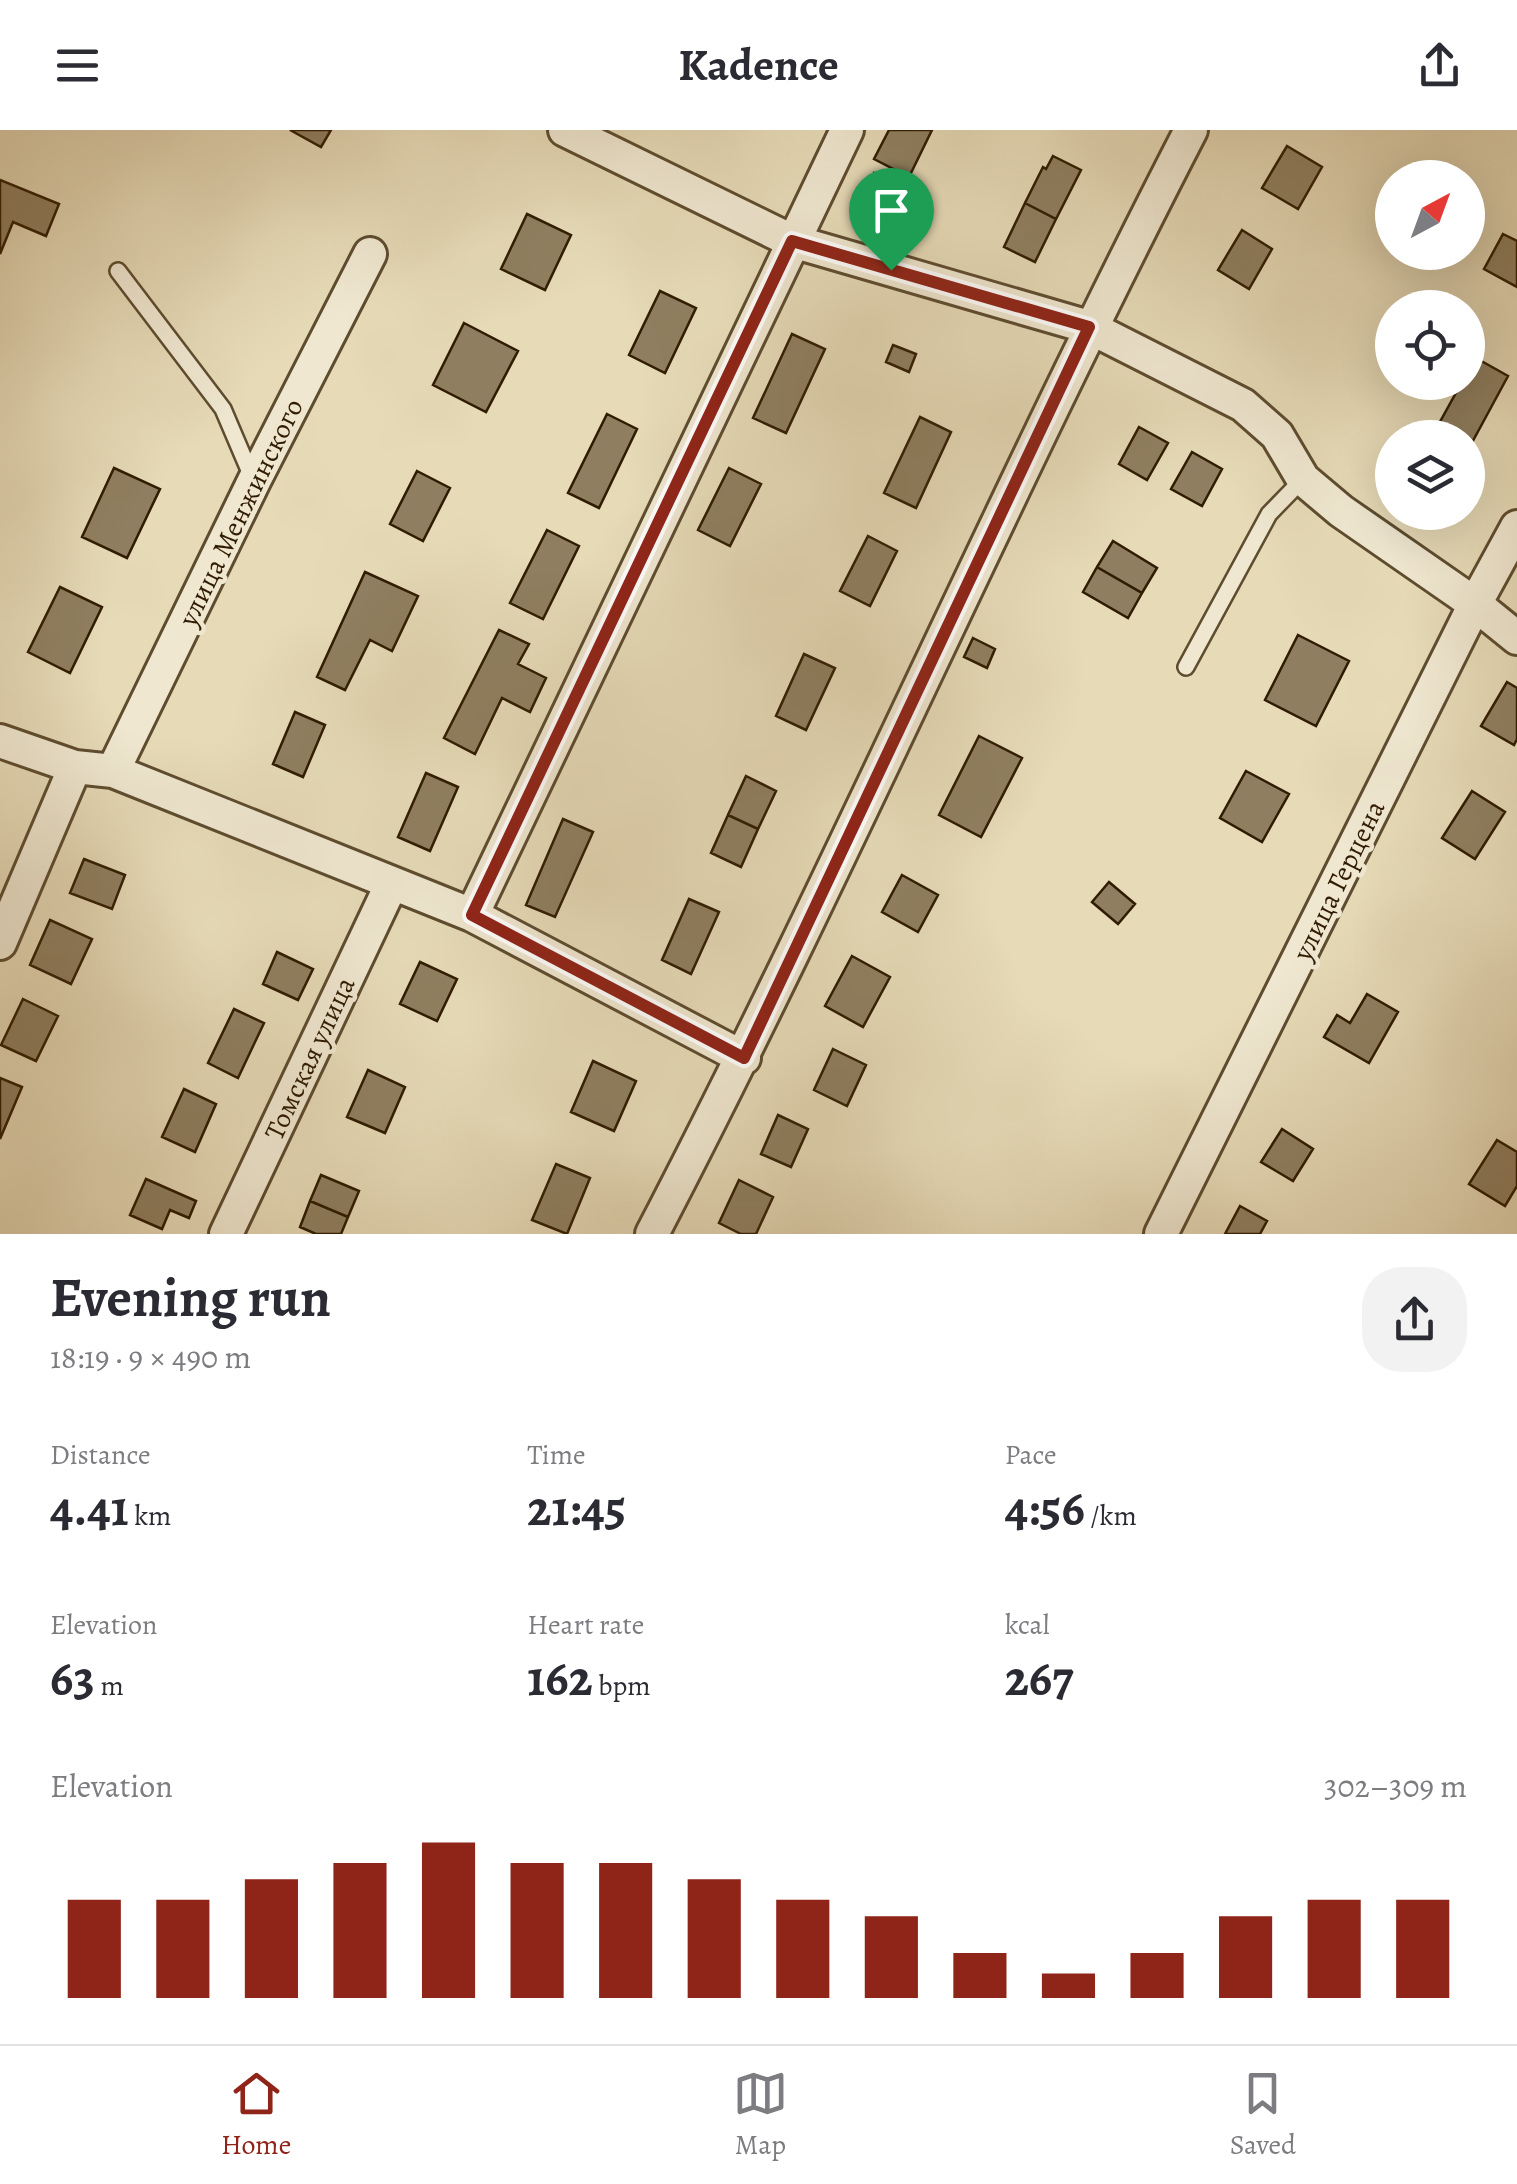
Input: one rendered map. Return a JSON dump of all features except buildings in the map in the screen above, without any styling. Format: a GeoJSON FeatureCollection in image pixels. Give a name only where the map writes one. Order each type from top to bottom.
{"type":"FeatureCollection","features":[{"type":"Feature","properties":{"kind":"street"},"geometry":{"type":"LineString","coordinates":[[565,130],[792,241],[1089,327],[1243,405],[1277,435],[1302,479],[1517,638]]}},
{"type":"Feature","properties":{"kind":"street"},"geometry":{"type":"LineString","coordinates":[[472,915],[847,130]]}},
{"type":"Feature","properties":{"kind":"street"},"geometry":{"type":"LineString","coordinates":[[652,1234],[744,1058],[1089,327],[1191,130]]}},
{"type":"Feature","properties":{"kind":"street","name":"улица Менжинского"},"geometry":{"type":"LineString","coordinates":[[113,771],[370,254]]}},
{"type":"Feature","properties":{"kind":"street","name":"улица Герцена"},"geometry":{"type":"LineString","coordinates":[[1162,1234],[1517,527]]}},
{"type":"Feature","properties":{"kind":"street"},"geometry":{"type":"LineString","coordinates":[[0,740],[75,767],[113,771],[472,915],[744,1058]]}},
{"type":"Feature","properties":{"kind":"street"},"geometry":{"type":"LineString","coordinates":[[0,943],[75,767]]}},
{"type":"Feature","properties":{"kind":"street","name":"Томская улица"},"geometry":{"type":"LineString","coordinates":[[226,1234],[392,883]]}},
{"type":"Feature","properties":{"kind":"lane"},"geometry":{"type":"LineString","coordinates":[[118,271],[224,409],[254,481]]}},
{"type":"Feature","properties":{"kind":"lane"},"geometry":{"type":"LineString","coordinates":[[1186,667],[1269,514],[1302,479]]}},
{"type":"Feature","properties":{"kind":"route"},"geometry":{"type":"LineString","coordinates":[[792,241],[891,270],[1089,327],[744,1058],[472,915],[792,241]]}}]}
